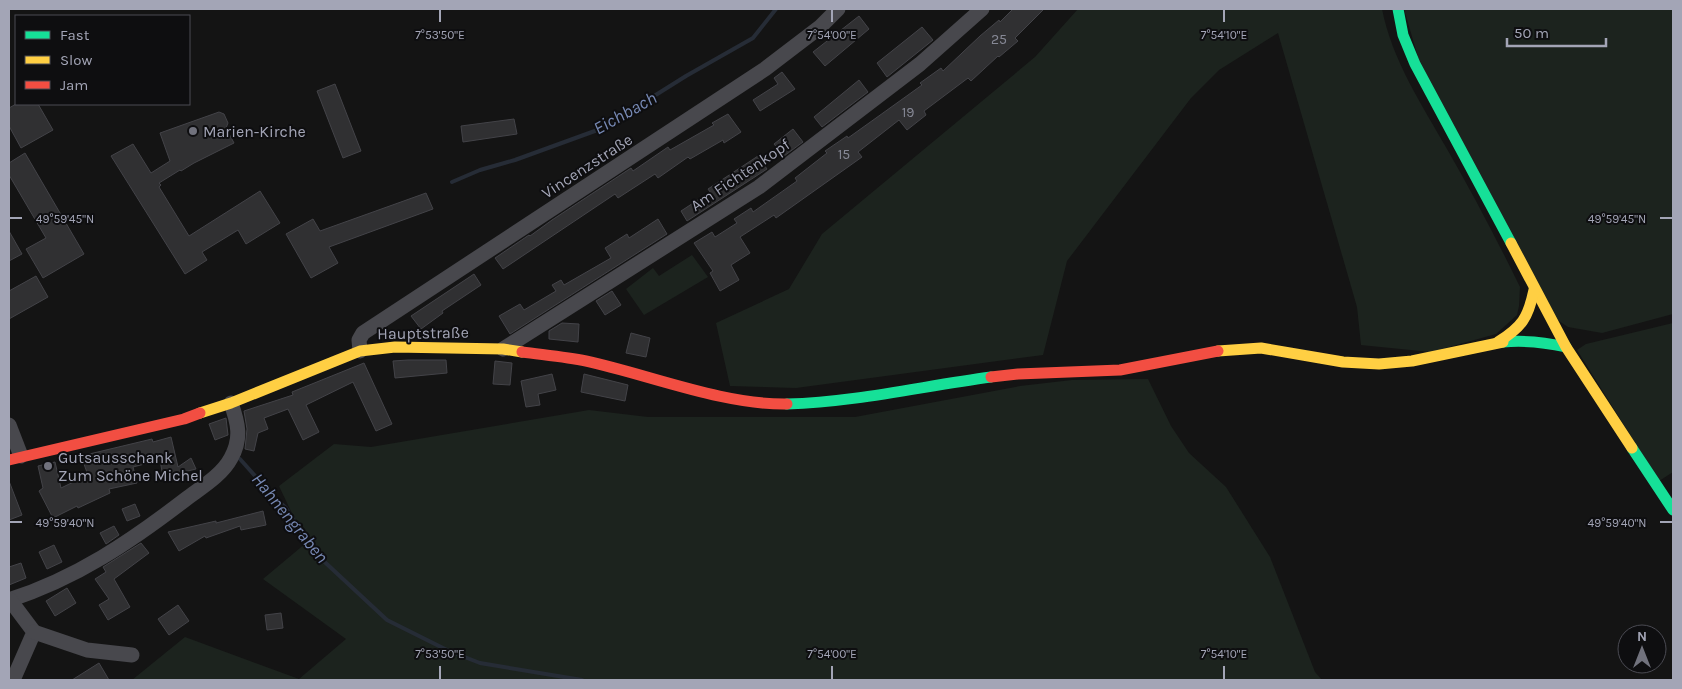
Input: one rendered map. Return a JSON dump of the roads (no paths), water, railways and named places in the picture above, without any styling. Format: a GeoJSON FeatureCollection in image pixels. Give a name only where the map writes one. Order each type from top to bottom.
{"type":"FeatureCollection","features":[{"type":"Feature","properties":{"kind":"street","name":"Vincenzstraße"},"geometry":{"type":"LineString","coordinates":[[360,351],[359,340],[363,333],[765,69],[820,27],[838,9]]}},
{"type":"Feature","properties":{"kind":"street","name":"Am Fichtenkopf"},"geometry":{"type":"LineString","coordinates":[[503,349],[760,187],[920,64],[982,9]]}},
{"type":"Feature","properties":{"kind":"street"},"geometry":{"type":"LineString","coordinates":[[1398,9],[1403,35],[1415,64],[1534,290],[1566,347],[1673,510]]}},
{"type":"Feature","properties":{"kind":"street"},"geometry":{"type":"LineString","coordinates":[[1498,342],[1518,329],[1525,320],[1529,313],[1534,290]]}},
{"type":"Feature","properties":{"kind":"street"},"geometry":{"type":"LineString","coordinates":[[1498,342],[1537,341],[1566,347]]}},
{"type":"Feature","properties":{"kind":"street","name":"Hauptstraße"},"geometry":{"type":"LineString","coordinates":[[15,458],[184,418],[232,403],[360,351],[395,346],[503,349],[585,361],[724,397],[771,404],[810,403],[848,399],[1018,374],[1120,370],[1209,352],[1240,348],[1261,348],[1343,362],[1379,364],[1442,356],[1498,342]]}},
{"type":"Feature","properties":{"kind":"street"},"geometry":{"type":"LineString","coordinates":[[132,655],[87,650],[34,632],[9,600],[62,580],[108,555],[147,530],[217,475],[231,459],[238,442],[238,423],[232,403]]}},
{"type":"Feature","properties":{"kind":"street"},"geometry":{"type":"LineString","coordinates":[[9,425],[15,458]]}},
{"type":"Feature","properties":{"kind":"street"},"geometry":{"type":"LineString","coordinates":[[13,680],[34,632]]}},
{"type":"Feature","properties":{"kind":"waterway","name":"Eichbach"},"geometry":{"type":"LineString","coordinates":[[452,182],[480,170],[515,160],[603,128],[686,76],[753,38],[776,9]]}},
{"type":"Feature","properties":{"kind":"waterway","name":"Hahnengraben"},"geometry":{"type":"LineString","coordinates":[[240,459],[286,508],[315,553],[387,620],[449,651],[480,663],[582,680]]}},
{"type":"Feature","properties":{"kind":"place","name":"Marien-Kirche"},"geometry":{"type":"Point","coordinates":[193,131]}},
{"type":"Feature","properties":{"kind":"place","name":"Gutsausschank Zum Schöne Michel"},"geometry":{"type":"Point","coordinates":[48,466]}}]}
